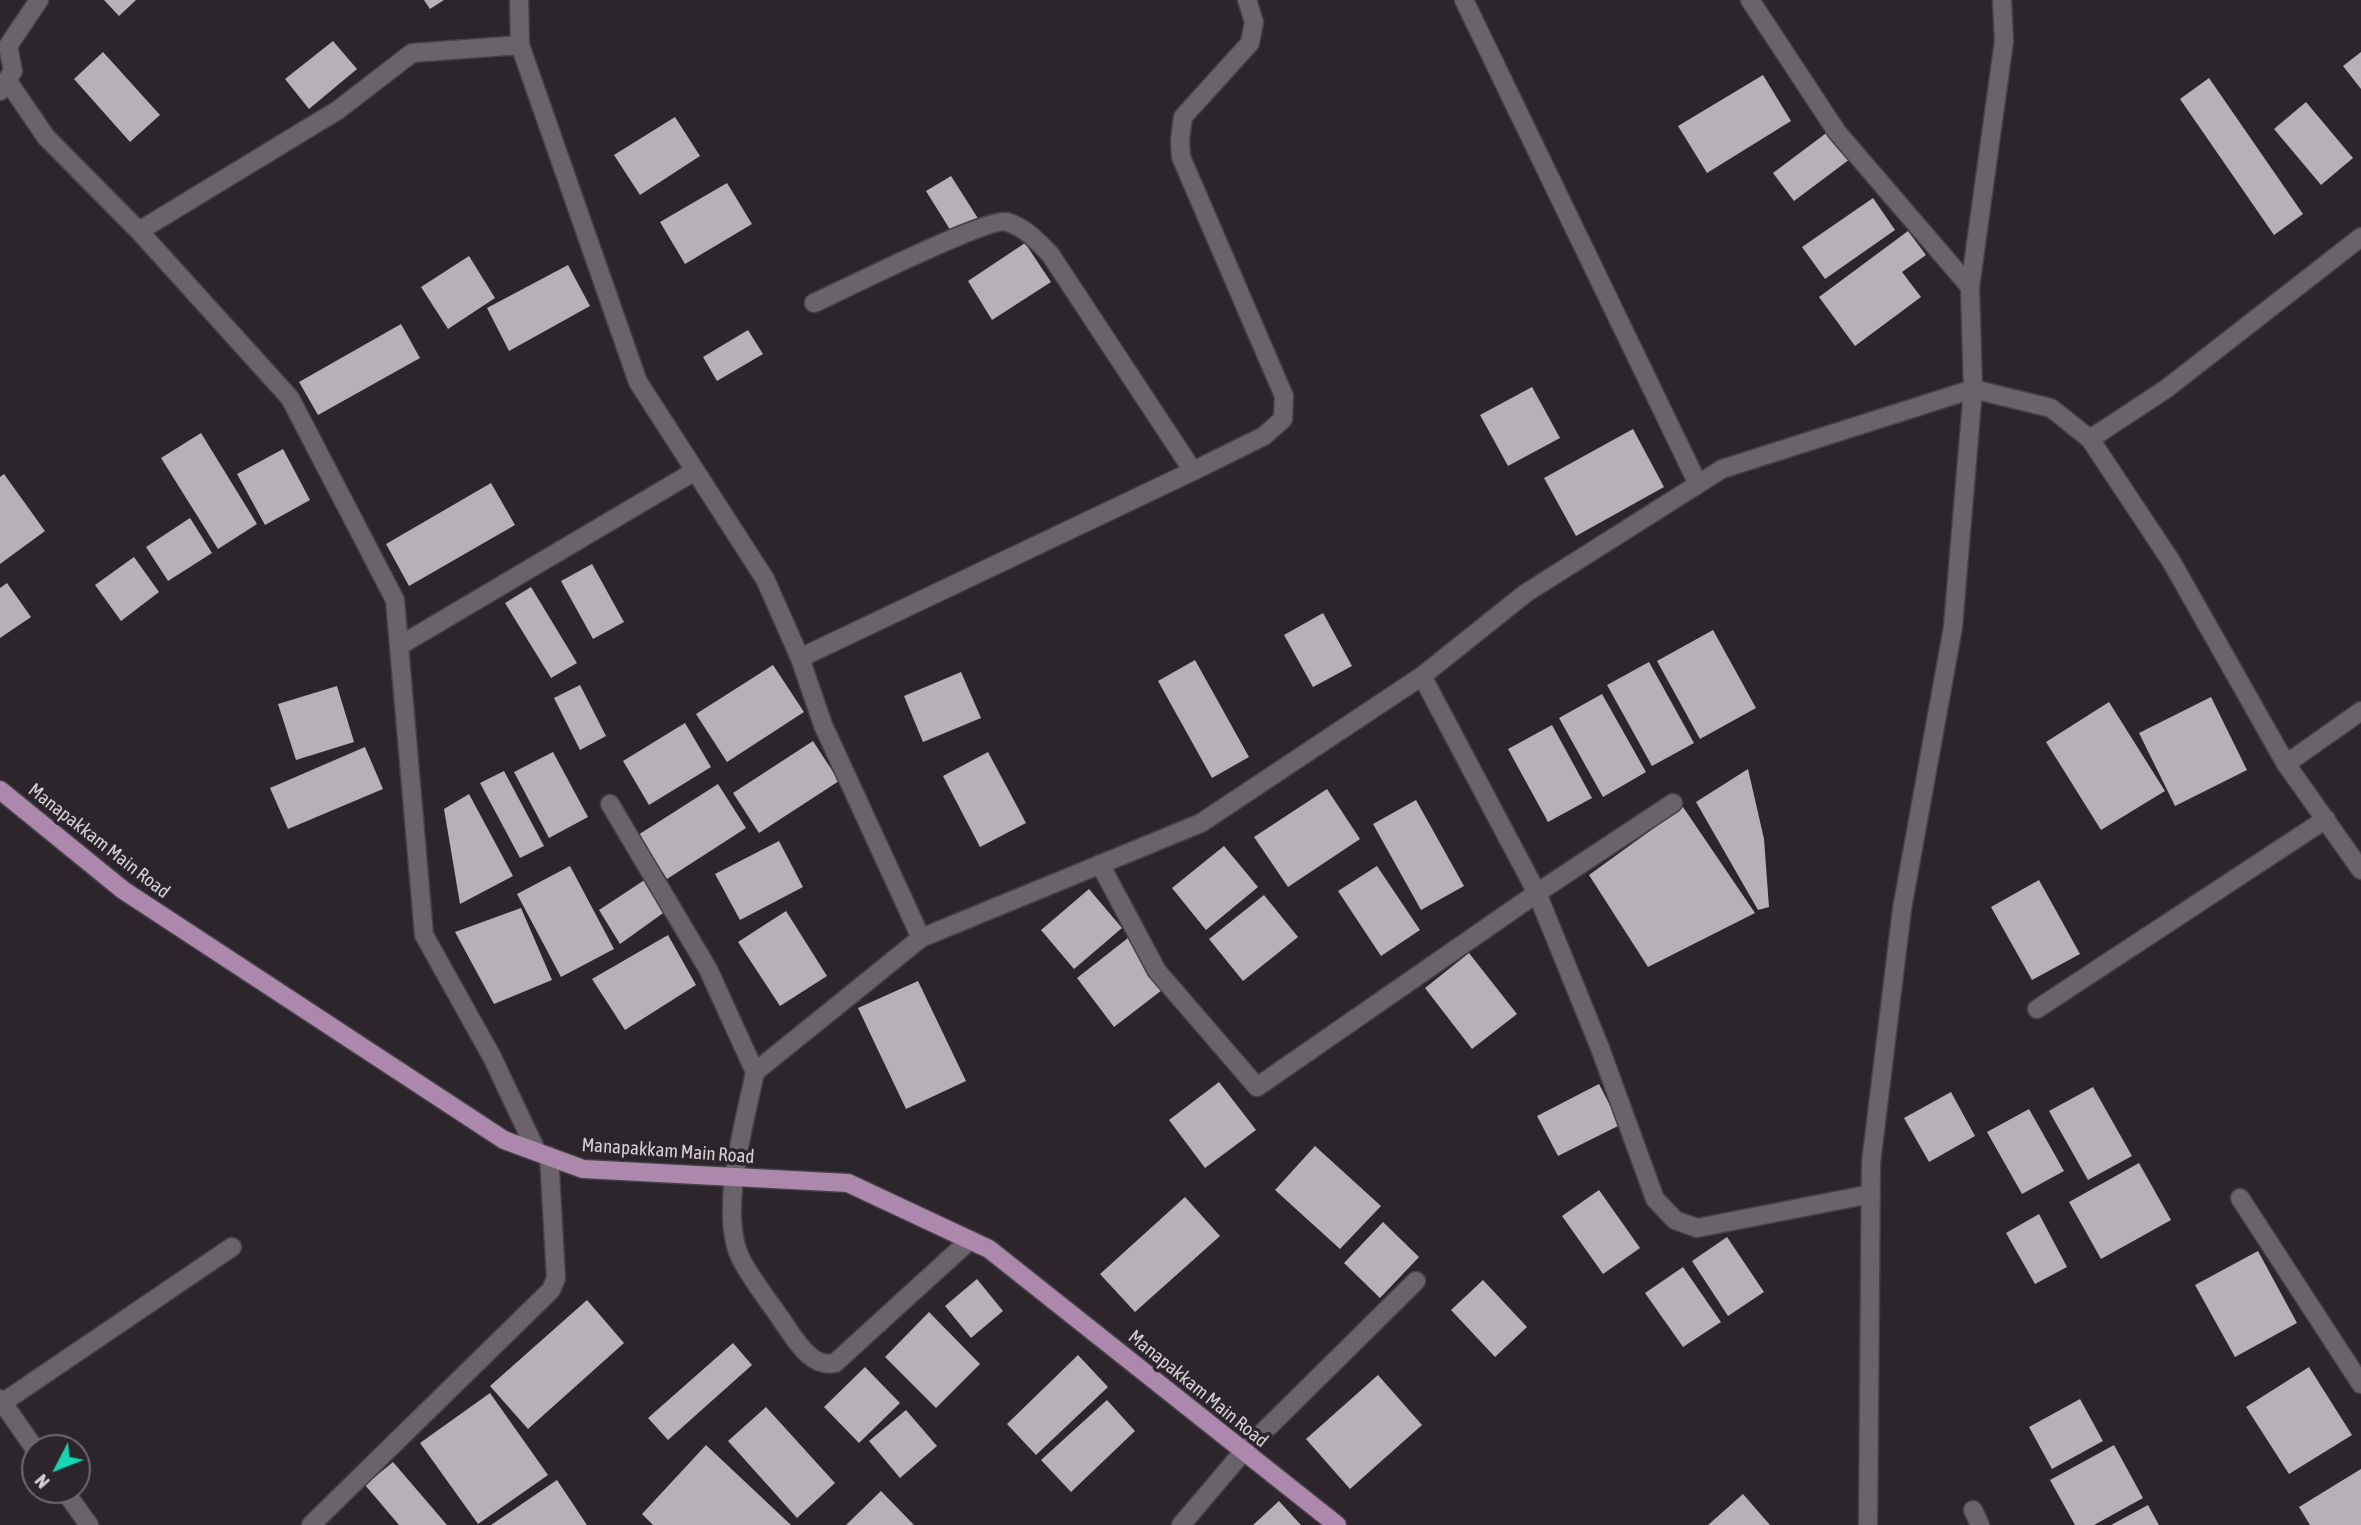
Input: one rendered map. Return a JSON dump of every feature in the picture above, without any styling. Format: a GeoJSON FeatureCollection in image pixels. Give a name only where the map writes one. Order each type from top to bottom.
{"type":"FeatureCollection","features":[{"type":"Feature","properties":{"kind":"main road","name":"Manapakkam Main Road"},"geometry":{"type":"LineString","coordinates":[[0,790],[124,890],[504,1140],[583,1169],[848,1183],[989,1249],[1336,1525]]}},
{"type":"Feature","properties":{"kind":"street"},"geometry":{"type":"LineString","coordinates":[[39,0],[8,46],[13,71],[4,85],[46,137],[139,231],[290,398],[396,600],[424,935],[543,1154],[556,1278],[551,1290],[311,1525]]}},
{"type":"Feature","properties":{"kind":"street"},"geometry":{"type":"LineString","coordinates":[[519,0],[520,45],[638,382],[765,579],[800,658],[823,725],[921,938]]}},
{"type":"Feature","properties":{"kind":"street"},"geometry":{"type":"LineString","coordinates":[[800,658],[1264,436],[1283,419],[1284,396],[1181,158],[1183,117],[1250,43],[1254,22],[1247,0]]}},
{"type":"Feature","properties":{"kind":"street"},"geometry":{"type":"LineString","coordinates":[[1464,0],[1698,484]]}},
{"type":"Feature","properties":{"kind":"street"},"geometry":{"type":"LineString","coordinates":[[1750,0],[1837,132],[1970,287]]}},
{"type":"Feature","properties":{"kind":"street"},"geometry":{"type":"LineString","coordinates":[[1868,1525],[1871,1163],[1902,909],[1953,627],[1973,389],[1970,287],[2004,41],[2002,0]]}},
{"type":"Feature","properties":{"kind":"street"},"geometry":{"type":"LineString","coordinates":[[139,231],[338,110],[412,53],[520,45]]}},
{"type":"Feature","properties":{"kind":"street"},"geometry":{"type":"LineString","coordinates":[[814,303],[976,228],[1005,221],[1028,232],[1050,254],[1193,471]]}},
{"type":"Feature","properties":{"kind":"street"},"geometry":{"type":"LineString","coordinates":[[2090,439],[2166,389],[2361,237]]}},
{"type":"Feature","properties":{"kind":"street"},"geometry":{"type":"LineString","coordinates":[[755,1072],[921,938],[1201,823],[1422,677],[1526,593],[1722,469],[1973,389],[2051,408],[2090,439],[2171,561],[2286,764],[2361,870]]}},
{"type":"Feature","properties":{"kind":"street"},"geometry":{"type":"LineString","coordinates":[[399,646],[695,471]]}},
{"type":"Feature","properties":{"kind":"street"},"geometry":{"type":"LineString","coordinates":[[1422,677],[1537,893],[1600,1048],[1655,1199],[1675,1220],[1696,1228],[1871,1194]]}},
{"type":"Feature","properties":{"kind":"street"},"geometry":{"type":"LineString","coordinates":[[2286,764],[2361,711]]}},
{"type":"Feature","properties":{"kind":"street"},"geometry":{"type":"LineString","coordinates":[[1100,864],[1157,971],[1257,1087],[1537,893],[1673,803]]}},
{"type":"Feature","properties":{"kind":"street"},"geometry":{"type":"LineString","coordinates":[[610,804],[708,969],[755,1072],[734,1178],[732,1217],[741,1259],[796,1341],[817,1363],[835,1363],[970,1240]]}},
{"type":"Feature","properties":{"kind":"street"},"geometry":{"type":"LineString","coordinates":[[2037,1009],[2326,819]]}},
{"type":"Feature","properties":{"kind":"street"},"geometry":{"type":"LineString","coordinates":[[2240,1198],[2361,1384]]}},
{"type":"Feature","properties":{"kind":"street"},"geometry":{"type":"LineString","coordinates":[[24,1434],[1,1401],[232,1247]]}},
{"type":"Feature","properties":{"kind":"street"},"geometry":{"type":"LineString","coordinates":[[1181,1525],[1243,1452],[1416,1282]]}},
{"type":"Feature","properties":{"kind":"street"},"geometry":{"type":"LineString","coordinates":[[74,1504],[89,1525]]}},
{"type":"Feature","properties":{"kind":"building"},"geometry":{"type":"Polygon","coordinates":[[[104,0],[136,0],[119,16],[104,0]]]}},
{"type":"Feature","properties":{"kind":"building"},"geometry":{"type":"Polygon","coordinates":[[[424,0],[444,0],[430,9],[424,0]]]}},
{"type":"Feature","properties":{"kind":"building"},"geometry":{"type":"Polygon","coordinates":[[[333,41],[357,69],[309,109],[285,79],[333,41]]]}},
{"type":"Feature","properties":{"kind":"building"},"geometry":{"type":"Polygon","coordinates":[[[103,52],[160,115],[130,142],[74,79],[103,52]]]}},
{"type":"Feature","properties":{"kind":"building"},"geometry":{"type":"Polygon","coordinates":[[[2361,52],[2361,89],[2343,66],[2361,52]]]}},
{"type":"Feature","properties":{"kind":"building"},"geometry":{"type":"Polygon","coordinates":[[[1763,75],[1791,121],[1707,173],[1678,126],[1763,75]]]}},
{"type":"Feature","properties":{"kind":"building"},"geometry":{"type":"Polygon","coordinates":[[[2209,78],[2303,214],[2274,235],[2180,99],[2209,78]]]}},
{"type":"Feature","properties":{"kind":"building"},"geometry":{"type":"Polygon","coordinates":[[[2306,102],[2353,158],[2321,185],[2274,129],[2306,102]]]}},
{"type":"Feature","properties":{"kind":"building"},"geometry":{"type":"Polygon","coordinates":[[[675,117],[700,156],[640,195],[614,155],[675,117]]]}},
{"type":"Feature","properties":{"kind":"building"},"geometry":{"type":"Polygon","coordinates":[[[1829,131],[1850,159],[1794,201],[1773,173],[1829,131]]]}},
{"type":"Feature","properties":{"kind":"building"},"geometry":{"type":"Polygon","coordinates":[[[951,176],[979,220],[954,236],[926,191],[951,176]]]}},
{"type":"Feature","properties":{"kind":"building"},"geometry":{"type":"Polygon","coordinates":[[[727,183],[752,224],[685,264],[660,222],[727,183]]]}},
{"type":"Feature","properties":{"kind":"building"},"geometry":{"type":"Polygon","coordinates":[[[1873,198],[1895,230],[1825,279],[1802,247],[1873,198]]]}},
{"type":"Feature","properties":{"kind":"building"},"geometry":{"type":"Polygon","coordinates":[[[1908,231],[1926,255],[1902,272],[1921,297],[1855,346],[1819,297],[1908,231]]]}},
{"type":"Feature","properties":{"kind":"building"},"geometry":{"type":"Polygon","coordinates":[[[1025,243],[1051,282],[992,320],[968,281],[1025,243]]]}},
{"type":"Feature","properties":{"kind":"building"},"geometry":{"type":"Polygon","coordinates":[[[469,256],[495,298],[448,329],[421,287],[469,256]]]}},
{"type":"Feature","properties":{"kind":"building"},"geometry":{"type":"Polygon","coordinates":[[[568,265],[590,306],[509,351],[487,308],[568,265]]]}},
{"type":"Feature","properties":{"kind":"building"},"geometry":{"type":"Polygon","coordinates":[[[401,324],[420,358],[318,415],[299,382],[401,324]]]}},
{"type":"Feature","properties":{"kind":"building"},"geometry":{"type":"Polygon","coordinates":[[[748,330],[763,354],[717,381],[703,357],[748,330]]]}},
{"type":"Feature","properties":{"kind":"building"},"geometry":{"type":"Polygon","coordinates":[[[1532,387],[1560,438],[1508,466],[1480,415],[1532,387]]]}},
{"type":"Feature","properties":{"kind":"building"},"geometry":{"type":"Polygon","coordinates":[[[1633,429],[1664,487],[1576,536],[1544,478],[1633,429]]]}},
{"type":"Feature","properties":{"kind":"building"},"geometry":{"type":"Polygon","coordinates":[[[201,433],[257,524],[218,549],[161,458],[201,433]]]}},
{"type":"Feature","properties":{"kind":"building"},"geometry":{"type":"Polygon","coordinates":[[[283,449],[310,500],[265,525],[237,474],[283,449]]]}},
{"type":"Feature","properties":{"kind":"building"},"geometry":{"type":"Polygon","coordinates":[[[4,474],[45,531],[0,564],[0,477],[4,474]]]}},
{"type":"Feature","properties":{"kind":"building"},"geometry":{"type":"Polygon","coordinates":[[[491,483],[515,525],[409,586],[386,544],[491,483]]]}},
{"type":"Feature","properties":{"kind":"building"},"geometry":{"type":"Polygon","coordinates":[[[190,518],[212,553],[168,581],[146,547],[190,518]]]}},
{"type":"Feature","properties":{"kind":"building"},"geometry":{"type":"Polygon","coordinates":[[[134,557],[159,592],[121,621],[95,585],[134,557]]]}},
{"type":"Feature","properties":{"kind":"building"},"geometry":{"type":"Polygon","coordinates":[[[592,564],[624,622],[593,639],[561,581],[592,564]]]}},
{"type":"Feature","properties":{"kind":"building"},"geometry":{"type":"Polygon","coordinates":[[[7,583],[31,617],[0,638],[0,588],[7,583]]]}},
{"type":"Feature","properties":{"kind":"building"},"geometry":{"type":"Polygon","coordinates":[[[531,587],[577,663],[551,678],[505,603],[531,587]]]}},
{"type":"Feature","properties":{"kind":"building"},"geometry":{"type":"Polygon","coordinates":[[[1323,613],[1352,666],[1313,687],[1284,635],[1323,613]]]}},
{"type":"Feature","properties":{"kind":"building"},"geometry":{"type":"Polygon","coordinates":[[[1713,630],[1756,708],[1700,739],[1657,661],[1713,630]]]}},
{"type":"Feature","properties":{"kind":"building"},"geometry":{"type":"Polygon","coordinates":[[[1195,660],[1249,757],[1212,778],[1158,681],[1195,660]]]}},
{"type":"Feature","properties":{"kind":"building"},"geometry":{"type":"Polygon","coordinates":[[[1649,662],[1694,743],[1652,766],[1607,685],[1649,662]]]}},
{"type":"Feature","properties":{"kind":"building"},"geometry":{"type":"Polygon","coordinates":[[[773,665],[804,712],[727,762],[696,714],[773,665]]]}},
{"type":"Feature","properties":{"kind":"building"},"geometry":{"type":"Polygon","coordinates":[[[961,672],[981,718],[923,742],[904,696],[961,672]]]}},
{"type":"Feature","properties":{"kind":"building"},"geometry":{"type":"Polygon","coordinates":[[[580,685],[606,736],[580,750],[554,698],[580,685]]]}},
{"type":"Feature","properties":{"kind":"building"},"geometry":{"type":"Polygon","coordinates":[[[337,686],[354,742],[296,760],[278,704],[337,686]]]}},
{"type":"Feature","properties":{"kind":"building"},"geometry":{"type":"Polygon","coordinates":[[[1602,694],[1646,772],[1603,797],[1559,718],[1602,694]]]}},
{"type":"Feature","properties":{"kind":"building"},"geometry":{"type":"Polygon","coordinates":[[[2211,697],[2247,770],[2175,806],[2139,733],[2211,697]]]}},
{"type":"Feature","properties":{"kind":"building"},"geometry":{"type":"Polygon","coordinates":[[[2109,702],[2165,791],[2101,830],[2046,742],[2109,702]]]}},
{"type":"Feature","properties":{"kind":"building"},"geometry":{"type":"Polygon","coordinates":[[[685,723],[711,767],[649,805],[623,761],[685,723]]]}},
{"type":"Feature","properties":{"kind":"building"},"geometry":{"type":"Polygon","coordinates":[[[1552,725],[1592,798],[1548,822],[1508,749],[1552,725]]]}},
{"type":"Feature","properties":{"kind":"building"},"geometry":{"type":"Polygon","coordinates":[[[813,741],[839,781],[759,833],[733,793],[813,741]]]}},
{"type":"Feature","properties":{"kind":"building"},"geometry":{"type":"Polygon","coordinates":[[[365,747],[383,789],[288,829],[270,788],[365,747]]]}},
{"type":"Feature","properties":{"kind":"building"},"geometry":{"type":"Polygon","coordinates":[[[553,752],[588,817],[549,838],[514,772],[553,752]]]}},
{"type":"Feature","properties":{"kind":"building"},"geometry":{"type":"Polygon","coordinates":[[[988,752],[1026,823],[980,847],[943,776],[988,752]]]}},
{"type":"Feature","properties":{"kind":"building"},"geometry":{"type":"Polygon","coordinates":[[[1748,769],[1764,839],[1769,907],[1758,910],[1696,802],[1748,769]]]}},
{"type":"Feature","properties":{"kind":"building"},"geometry":{"type":"Polygon","coordinates":[[[504,771],[544,846],[520,858],[480,783],[504,771]]]}},
{"type":"Feature","properties":{"kind":"building"},"geometry":{"type":"Polygon","coordinates":[[[718,784],[746,828],[667,879],[638,835],[718,784]]]}},
{"type":"Feature","properties":{"kind":"building"},"geometry":{"type":"Polygon","coordinates":[[[1327,789],[1360,839],[1288,887],[1254,837],[1327,789]]]}},
{"type":"Feature","properties":{"kind":"building"},"geometry":{"type":"Polygon","coordinates":[[[469,794],[513,876],[460,904],[444,809],[469,794]]]}},
{"type":"Feature","properties":{"kind":"building"},"geometry":{"type":"Polygon","coordinates":[[[1416,800],[1464,886],[1421,910],[1373,824],[1416,800]]]}},
{"type":"Feature","properties":{"kind":"building"},"geometry":{"type":"Polygon","coordinates":[[[1683,807],[1755,913],[1648,967],[1589,875],[1683,807]]]}},
{"type":"Feature","properties":{"kind":"building"},"geometry":{"type":"Polygon","coordinates":[[[779,841],[803,887],[740,920],[715,874],[779,841]]]}},
{"type":"Feature","properties":{"kind":"building"},"geometry":{"type":"Polygon","coordinates":[[[1224,846],[1258,887],[1206,930],[1172,888],[1224,846]]]}},
{"type":"Feature","properties":{"kind":"building"},"geometry":{"type":"Polygon","coordinates":[[[570,866],[614,949],[561,977],[517,894],[570,866]]]}},
{"type":"Feature","properties":{"kind":"building"},"geometry":{"type":"Polygon","coordinates":[[[1377,866],[1420,930],[1381,956],[1338,891],[1377,866]]]}},
{"type":"Feature","properties":{"kind":"building"},"geometry":{"type":"Polygon","coordinates":[[[646,879],[666,911],[620,944],[599,910],[646,879]]]}},
{"type":"Feature","properties":{"kind":"building"},"geometry":{"type":"Polygon","coordinates":[[[2039,880],[2080,954],[2032,980],[1991,907],[2039,880]]]}},
{"type":"Feature","properties":{"kind":"building"},"geometry":{"type":"Polygon","coordinates":[[[1089,889],[1122,928],[1074,969],[1041,930],[1089,889]]]}},
{"type":"Feature","properties":{"kind":"building"},"geometry":{"type":"Polygon","coordinates":[[[1264,895],[1298,937],[1243,981],[1209,939],[1264,895]]]}},
{"type":"Feature","properties":{"kind":"building"},"geometry":{"type":"Polygon","coordinates":[[[521,908],[552,980],[494,1004],[455,932],[521,908]]]}},
{"type":"Feature","properties":{"kind":"building"},"geometry":{"type":"Polygon","coordinates":[[[786,911],[827,976],[780,1006],[738,942],[786,911]]]}},
{"type":"Feature","properties":{"kind":"building"},"geometry":{"type":"Polygon","coordinates":[[[668,935],[696,985],[625,1030],[592,979],[668,935]]]}},
{"type":"Feature","properties":{"kind":"building"},"geometry":{"type":"Polygon","coordinates":[[[1128,938],[1166,987],[1114,1027],[1077,978],[1128,938]]]}},
{"type":"Feature","properties":{"kind":"building"},"geometry":{"type":"Polygon","coordinates":[[[1469,953],[1517,1014],[1472,1049],[1425,988],[1469,953]]]}},
{"type":"Feature","properties":{"kind":"building"},"geometry":{"type":"Polygon","coordinates":[[[918,981],[966,1081],[906,1109],[858,1008],[918,981]]]}},
{"type":"Feature","properties":{"kind":"building"},"geometry":{"type":"Polygon","coordinates":[[[1219,1082],[1256,1130],[1205,1168],[1169,1120],[1219,1082]]]}},
{"type":"Feature","properties":{"kind":"building"},"geometry":{"type":"Polygon","coordinates":[[[1599,1084],[1620,1125],[1558,1156],[1537,1116],[1599,1084]]]}},
{"type":"Feature","properties":{"kind":"building"},"geometry":{"type":"Polygon","coordinates":[[[2093,1087],[2132,1156],[2088,1180],[2049,1111],[2093,1087]]]}},
{"type":"Feature","properties":{"kind":"building"},"geometry":{"type":"Polygon","coordinates":[[[1951,1092],[1975,1136],[1929,1162],[1904,1118],[1951,1092]]]}},
{"type":"Feature","properties":{"kind":"building"},"geometry":{"type":"Polygon","coordinates":[[[2029,1109],[2064,1171],[2022,1194],[1987,1132],[2029,1109]]]}},
{"type":"Feature","properties":{"kind":"building"},"geometry":{"type":"Polygon","coordinates":[[[1315,1146],[1381,1206],[1340,1249],[1275,1190],[1315,1146]]]}},
{"type":"Feature","properties":{"kind":"building"},"geometry":{"type":"Polygon","coordinates":[[[2139,1163],[2171,1220],[2101,1259],[2069,1202],[2139,1163]]]}},
{"type":"Feature","properties":{"kind":"building"},"geometry":{"type":"Polygon","coordinates":[[[1599,1190],[1640,1248],[1603,1274],[1562,1216],[1599,1190]]]}},
{"type":"Feature","properties":{"kind":"building"},"geometry":{"type":"Polygon","coordinates":[[[1185,1197],[1220,1236],[1135,1312],[1100,1274],[1185,1197]]]}},
{"type":"Feature","properties":{"kind":"building"},"geometry":{"type":"Polygon","coordinates":[[[2039,1214],[2067,1267],[2035,1284],[2006,1233],[2039,1214]]]}},
{"type":"Feature","properties":{"kind":"building"},"geometry":{"type":"Polygon","coordinates":[[[1383,1222],[1419,1257],[1380,1298],[1344,1263],[1383,1222]]]}},
{"type":"Feature","properties":{"kind":"building"},"geometry":{"type":"Polygon","coordinates":[[[1727,1237],[1764,1292],[1728,1316],[1692,1261],[1727,1237]]]}},
{"type":"Feature","properties":{"kind":"building"},"geometry":{"type":"Polygon","coordinates":[[[2258,1251],[2297,1323],[2235,1357],[2195,1285],[2258,1251]]]}},
{"type":"Feature","properties":{"kind":"building"},"geometry":{"type":"Polygon","coordinates":[[[1683,1267],[1721,1322],[1683,1347],[1645,1293],[1683,1267]]]}},
{"type":"Feature","properties":{"kind":"building"},"geometry":{"type":"Polygon","coordinates":[[[977,1279],[1003,1311],[971,1338],[945,1306],[977,1279]]]}},
{"type":"Feature","properties":{"kind":"building"},"geometry":{"type":"Polygon","coordinates":[[[1483,1280],[1527,1327],[1495,1357],[1451,1310],[1483,1280]]]}},
{"type":"Feature","properties":{"kind":"building"},"geometry":{"type":"Polygon","coordinates":[[[587,1300],[624,1343],[528,1429],[490,1386],[587,1300]]]}},
{"type":"Feature","properties":{"kind":"building"},"geometry":{"type":"Polygon","coordinates":[[[929,1312],[980,1364],[936,1408],[885,1357],[929,1312]]]}},
{"type":"Feature","properties":{"kind":"building"},"geometry":{"type":"Polygon","coordinates":[[[733,1343],[752,1365],[668,1440],[648,1418],[733,1343]]]}},
{"type":"Feature","properties":{"kind":"building"},"geometry":{"type":"Polygon","coordinates":[[[1078,1355],[1108,1387],[1036,1455],[1007,1424],[1078,1355]]]}},
{"type":"Feature","properties":{"kind":"building"},"geometry":{"type":"Polygon","coordinates":[[[865,1367],[900,1403],[859,1443],[824,1407],[865,1367]]]}},
{"type":"Feature","properties":{"kind":"building"},"geometry":{"type":"Polygon","coordinates":[[[2309,1367],[2352,1435],[2289,1474],[2246,1407],[2309,1367]]]}},
{"type":"Feature","properties":{"kind":"building"},"geometry":{"type":"Polygon","coordinates":[[[1378,1375],[1422,1425],[1350,1489],[1306,1439],[1378,1375]]]}},
{"type":"Feature","properties":{"kind":"building"},"geometry":{"type":"Polygon","coordinates":[[[490,1393],[548,1475],[478,1524],[420,1443],[490,1393]]]}},
{"type":"Feature","properties":{"kind":"building"},"geometry":{"type":"Polygon","coordinates":[[[2080,1399],[2103,1441],[2052,1469],[2029,1427],[2080,1399]]]}},
{"type":"Feature","properties":{"kind":"building"},"geometry":{"type":"Polygon","coordinates":[[[1107,1400],[1135,1431],[1071,1492],[1041,1460],[1107,1400]]]}},
{"type":"Feature","properties":{"kind":"building"},"geometry":{"type":"Polygon","coordinates":[[[766,1407],[835,1483],[797,1518],[728,1441],[766,1407]]]}},
{"type":"Feature","properties":{"kind":"building"},"geometry":{"type":"Polygon","coordinates":[[[906,1410],[937,1446],[900,1478],[869,1441],[906,1410]]]}},
{"type":"Feature","properties":{"kind":"building"},"geometry":{"type":"Polygon","coordinates":[[[706,1445],[791,1525],[653,1525],[642,1514],[706,1445]]]}},
{"type":"Feature","properties":{"kind":"building"},"geometry":{"type":"Polygon","coordinates":[[[2114,1445],[2143,1498],[2094,1525],[2075,1525],[2050,1480],[2114,1445]]]}},
{"type":"Feature","properties":{"kind":"building"},"geometry":{"type":"Polygon","coordinates":[[[393,1462],[447,1525],[399,1525],[365,1485],[393,1462]]]}},
{"type":"Feature","properties":{"kind":"building"},"geometry":{"type":"Polygon","coordinates":[[[2361,1469],[2361,1525],[2310,1525],[2299,1507],[2361,1469]]]}},
{"type":"Feature","properties":{"kind":"building"},"geometry":{"type":"Polygon","coordinates":[[[557,1480],[587,1525],[491,1525],[557,1480]]]}},
{"type":"Feature","properties":{"kind":"building"},"geometry":{"type":"Polygon","coordinates":[[[881,1491],[914,1525],[846,1525],[881,1491]]]}},
{"type":"Feature","properties":{"kind":"building"},"geometry":{"type":"Polygon","coordinates":[[[1743,1494],[1770,1525],[1708,1525],[1743,1494]]]}},
{"type":"Feature","properties":{"kind":"building"},"geometry":{"type":"Polygon","coordinates":[[[1279,1501],[1301,1525],[1253,1525],[1279,1501]]]}},
{"type":"Feature","properties":{"kind":"building"},"geometry":{"type":"Polygon","coordinates":[[[2148,1505],[2159,1525],[2111,1525],[2148,1505]]]}}]}
